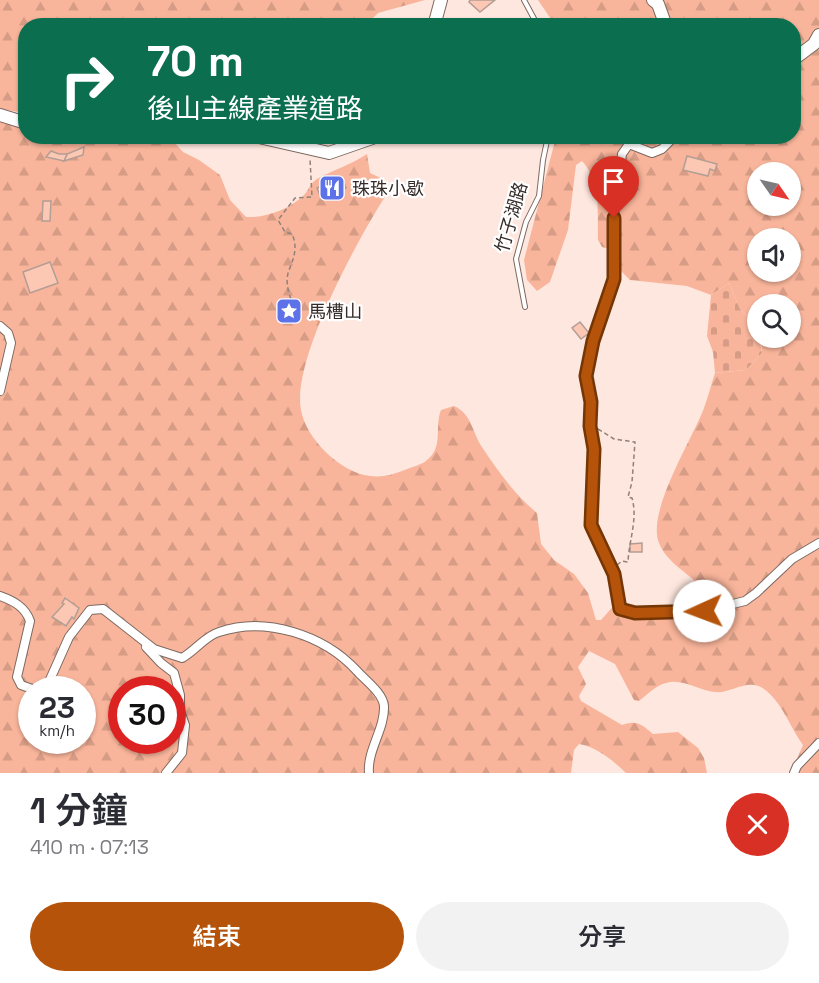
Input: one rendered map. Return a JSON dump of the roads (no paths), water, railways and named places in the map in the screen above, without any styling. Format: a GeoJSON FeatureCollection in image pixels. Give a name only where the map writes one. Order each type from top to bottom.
{"type":"FeatureCollection","features":[{"type":"Feature","properties":{"kind":"main road"},"geometry":{"type":"LineString","coordinates":[[436,18],[441,0]]}},
{"type":"Feature","properties":{"kind":"main road"},"geometry":{"type":"LineString","coordinates":[[653,0],[658,4],[663,18]]}},
{"type":"Feature","properties":{"kind":"main road"},"geometry":{"type":"LineString","coordinates":[[801,54],[814,44],[819,35]]}},
{"type":"Feature","properties":{"kind":"main road"},"geometry":{"type":"LineString","coordinates":[[0,115],[18,121]]}},
{"type":"Feature","properties":{"kind":"main road"},"geometry":{"type":"LineString","coordinates":[[285,144],[328,153],[354,144]]}},
{"type":"Feature","properties":{"kind":"street"},"geometry":{"type":"LineString","coordinates":[[667,144],[652,153],[629,144],[622,154],[614,218],[614,279],[593,341],[586,376],[591,402],[590,426],[594,449],[591,525],[611,569],[620,609],[625,612],[704,611],[745,601],[756,594],[792,559],[819,543]]}},
{"type":"Feature","properties":{"kind":"street"},"geometry":{"type":"LineString","coordinates":[[0,326],[8,333],[11,343],[0,391]]}},
{"type":"Feature","properties":{"kind":"street"},"geometry":{"type":"LineString","coordinates":[[0,596],[21,607],[30,621],[17,676],[26,689],[35,690],[48,684],[69,637],[90,610],[103,609],[154,649],[182,658],[216,632],[240,627],[265,627],[295,633],[328,644],[344,657],[381,697],[384,706],[368,765],[369,773]]}},
{"type":"Feature","properties":{"kind":"street"},"geometry":{"type":"LineString","coordinates":[[138,637],[161,663],[174,673],[180,695],[180,711],[185,725],[182,753],[166,773]]}},
{"type":"Feature","properties":{"kind":"street"},"geometry":{"type":"LineString","coordinates":[[794,773],[797,766],[819,743]]}},
{"type":"Feature","properties":{"kind":"lane"},"geometry":{"type":"LineString","coordinates":[[524,0],[534,18]]}},
{"type":"Feature","properties":{"kind":"lane","name":"竹子湖路"},"geometry":{"type":"LineString","coordinates":[[525,308],[516,259],[526,222],[539,196],[547,144]]}},
{"type":"Feature","properties":{"kind":"place","name":"珠珠小歇"},"geometry":{"type":"Point","coordinates":[332,188]}},
{"type":"Feature","properties":{"kind":"place","name":"馬槽山"},"geometry":{"type":"Point","coordinates":[289,311]}}]}
